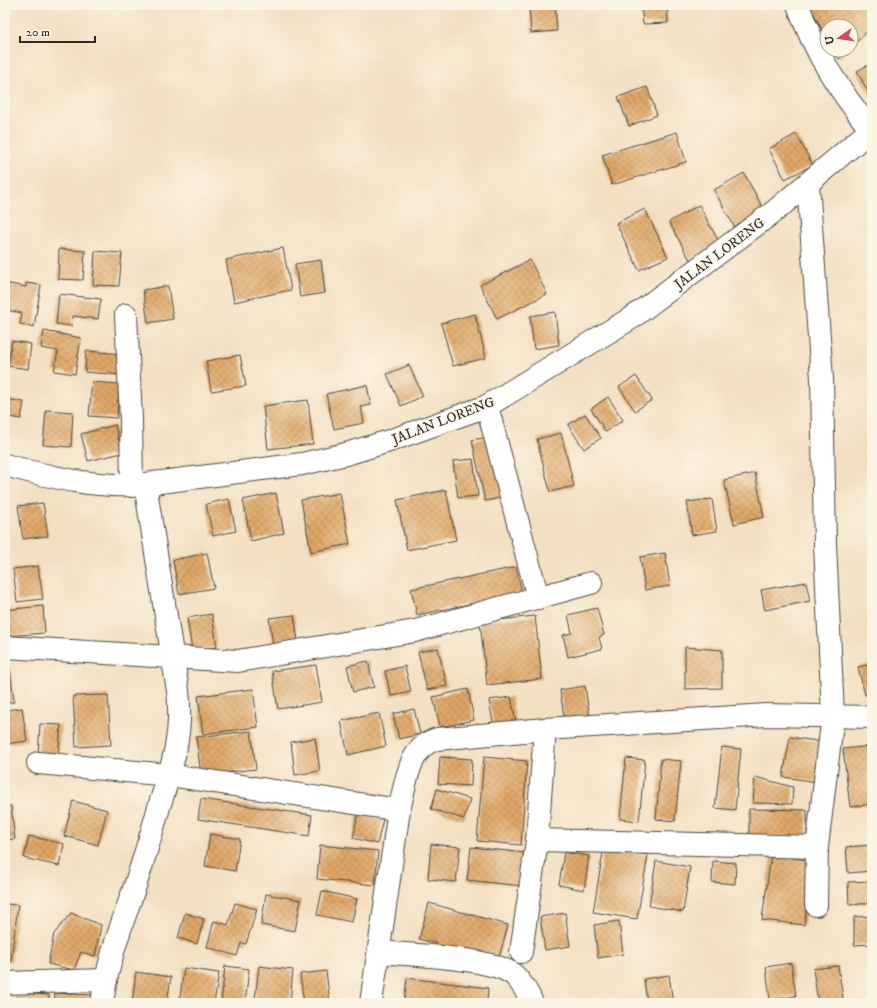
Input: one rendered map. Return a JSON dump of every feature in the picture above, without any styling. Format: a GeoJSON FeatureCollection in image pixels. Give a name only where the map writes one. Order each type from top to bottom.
{"type":"FeatureCollection","features":[{"type":"Feature","properties":{"kind":"street"},"geometry":{"type":"LineString","coordinates":[[798,5],[813,45],[821,59],[841,92],[871,130]]}},
{"type":"Feature","properties":{"kind":"street","name":"JALAN LORENG"},"geometry":{"type":"LineString","coordinates":[[5,465],[57,478],[139,485],[317,461],[389,441],[487,406],[633,317],[808,184],[871,130]]}},
{"type":"Feature","properties":{"kind":"street"},"geometry":{"type":"LineString","coordinates":[[808,184],[822,379],[825,544],[833,715],[817,847],[816,905]]}},
{"type":"Feature","properties":{"kind":"street"},"geometry":{"type":"LineString","coordinates":[[102,1003],[105,980],[115,941],[136,883],[169,775],[179,731],[181,712],[172,656],[139,485],[131,419],[126,314]]}},
{"type":"Feature","properties":{"kind":"street"},"geometry":{"type":"LineString","coordinates":[[487,406],[538,598]]}},
{"type":"Feature","properties":{"kind":"street"},"geometry":{"type":"LineString","coordinates":[[5,647],[238,661],[415,631],[591,583]]}},
{"type":"Feature","properties":{"kind":"street"},"geometry":{"type":"LineString","coordinates":[[371,1003],[399,810],[412,761],[423,746],[429,741],[444,738],[545,729],[767,715],[833,715],[872,717]]}},
{"type":"Feature","properties":{"kind":"street"},"geometry":{"type":"LineString","coordinates":[[521,952],[536,840],[545,729]]}},
{"type":"Feature","properties":{"kind":"street"},"geometry":{"type":"LineString","coordinates":[[38,763],[169,775],[399,810]]}},
{"type":"Feature","properties":{"kind":"street"},"geometry":{"type":"LineString","coordinates":[[536,840],[817,847]]}},
{"type":"Feature","properties":{"kind":"street"},"geometry":{"type":"LineString","coordinates":[[378,952],[450,958],[494,967],[513,975],[530,995],[532,1003]]}},
{"type":"Feature","properties":{"kind":"street"},"geometry":{"type":"LineString","coordinates":[[5,983],[105,980]]}},
{"type":"Feature","properties":{"kind":"building"},"geometry":{"type":"Polygon","coordinates":[[[529,5],[555,5],[557,31],[531,33],[529,5]]]}},
{"type":"Feature","properties":{"kind":"building"},"geometry":{"type":"Polygon","coordinates":[[[641,5],[667,5],[668,23],[643,24],[641,5]]]}},
{"type":"Feature","properties":{"kind":"building"},"geometry":{"type":"Polygon","coordinates":[[[809,5],[872,5],[872,27],[859,39],[859,18],[819,18],[819,24],[809,5]]]}},
{"type":"Feature","properties":{"kind":"building"},"geometry":{"type":"Polygon","coordinates":[[[872,63],[872,99],[857,71],[872,63]]]}},
{"type":"Feature","properties":{"kind":"building"},"geometry":{"type":"Polygon","coordinates":[[[647,87],[657,115],[629,126],[618,97],[647,87]]]}},
{"type":"Feature","properties":{"kind":"building"},"geometry":{"type":"Polygon","coordinates":[[[677,132],[686,162],[612,185],[602,155],[677,132]]]}},
{"type":"Feature","properties":{"kind":"building"},"geometry":{"type":"Polygon","coordinates":[[[796,134],[813,165],[785,179],[769,149],[796,134]]]}},
{"type":"Feature","properties":{"kind":"building"},"geometry":{"type":"Polygon","coordinates":[[[744,173],[765,212],[735,228],[714,190],[744,173]]]}},
{"type":"Feature","properties":{"kind":"building"},"geometry":{"type":"Polygon","coordinates":[[[699,205],[720,244],[690,260],[669,222],[699,205]]]}},
{"type":"Feature","properties":{"kind":"building"},"geometry":{"type":"Polygon","coordinates":[[[645,209],[668,257],[639,270],[616,223],[645,209]]]}},
{"type":"Feature","properties":{"kind":"building"},"geometry":{"type":"Polygon","coordinates":[[[283,248],[291,290],[234,302],[226,260],[283,248]]]}},
{"type":"Feature","properties":{"kind":"building"},"geometry":{"type":"Polygon","coordinates":[[[59,249],[85,251],[83,280],[58,279],[59,249]]]}},
{"type":"Feature","properties":{"kind":"building"},"geometry":{"type":"Polygon","coordinates":[[[95,251],[122,253],[119,286],[93,285],[95,251]]]}},
{"type":"Feature","properties":{"kind":"building"},"geometry":{"type":"Polygon","coordinates":[[[321,260],[325,293],[300,297],[295,264],[321,260]]]}},
{"type":"Feature","properties":{"kind":"building"},"geometry":{"type":"Polygon","coordinates":[[[530,260],[547,294],[497,319],[480,285],[530,260]]]}},
{"type":"Feature","properties":{"kind":"building"},"geometry":{"type":"Polygon","coordinates":[[[5,283],[26,287],[26,283],[41,285],[34,327],[20,324],[22,313],[5,310],[5,283]]]}},
{"type":"Feature","properties":{"kind":"building"},"geometry":{"type":"Polygon","coordinates":[[[168,286],[173,319],[148,323],[143,290],[168,286]]]}},
{"type":"Feature","properties":{"kind":"building"},"geometry":{"type":"Polygon","coordinates":[[[59,294],[101,299],[98,319],[73,316],[72,326],[56,324],[59,294]]]}},
{"type":"Feature","properties":{"kind":"building"},"geometry":{"type":"Polygon","coordinates":[[[555,312],[559,345],[534,349],[530,316],[555,312]]]}},
{"type":"Feature","properties":{"kind":"building"},"geometry":{"type":"Polygon","coordinates":[[[475,314],[486,358],[453,366],[441,323],[475,314]]]}},
{"type":"Feature","properties":{"kind":"building"},"geometry":{"type":"Polygon","coordinates":[[[44,331],[81,338],[75,374],[54,371],[58,351],[41,348],[44,331]]]}},
{"type":"Feature","properties":{"kind":"building"},"geometry":{"type":"Polygon","coordinates":[[[12,341],[31,344],[28,369],[8,366],[12,341]]]}},
{"type":"Feature","properties":{"kind":"building"},"geometry":{"type":"Polygon","coordinates":[[[86,351],[122,354],[121,375],[85,372],[86,351]]]}},
{"type":"Feature","properties":{"kind":"building"},"geometry":{"type":"Polygon","coordinates":[[[240,355],[246,386],[211,391],[206,361],[240,355]]]}},
{"type":"Feature","properties":{"kind":"building"},"geometry":{"type":"Polygon","coordinates":[[[409,365],[423,396],[401,406],[387,374],[409,365]]]}},
{"type":"Feature","properties":{"kind":"building"},"geometry":{"type":"Polygon","coordinates":[[[636,376],[652,400],[635,411],[619,387],[636,376]]]}},
{"type":"Feature","properties":{"kind":"building"},"geometry":{"type":"Polygon","coordinates":[[[92,382],[119,384],[117,418],[89,416],[92,382]]]}},
{"type":"Feature","properties":{"kind":"building"},"geometry":{"type":"Polygon","coordinates":[[[367,385],[371,405],[361,407],[364,423],[334,429],[326,394],[367,385]]]}},
{"type":"Feature","properties":{"kind":"building"},"geometry":{"type":"Polygon","coordinates":[[[608,397],[623,420],[606,432],[591,409],[608,397]]]}},
{"type":"Feature","properties":{"kind":"building"},"geometry":{"type":"Polygon","coordinates":[[[5,399],[24,402],[21,419],[5,416],[5,399]]]}},
{"type":"Feature","properties":{"kind":"building"},"geometry":{"type":"Polygon","coordinates":[[[308,400],[313,444],[268,449],[263,406],[308,400]]]}},
{"type":"Feature","properties":{"kind":"building"},"geometry":{"type":"Polygon","coordinates":[[[46,410],[73,412],[71,447],[43,445],[46,410]]]}},
{"type":"Feature","properties":{"kind":"building"},"geometry":{"type":"Polygon","coordinates":[[[585,414],[601,438],[584,449],[568,425],[585,414]]]}},
{"type":"Feature","properties":{"kind":"building"},"geometry":{"type":"Polygon","coordinates":[[[115,425],[122,453],[88,461],[81,434],[115,425]]]}},
{"type":"Feature","properties":{"kind":"building"},"geometry":{"type":"Polygon","coordinates":[[[561,433],[574,486],[550,492],[537,439],[561,433]]]}},
{"type":"Feature","properties":{"kind":"building"},"geometry":{"type":"Polygon","coordinates":[[[493,436],[505,497],[485,501],[472,440],[493,436]]]}},
{"type":"Feature","properties":{"kind":"building"},"geometry":{"type":"Polygon","coordinates":[[[473,459],[478,496],[458,498],[453,461],[473,459]]]}},
{"type":"Feature","properties":{"kind":"building"},"geometry":{"type":"Polygon","coordinates":[[[755,473],[764,517],[734,524],[724,480],[755,473]]]}},
{"type":"Feature","properties":{"kind":"building"},"geometry":{"type":"Polygon","coordinates":[[[446,490],[456,540],[407,550],[397,500],[446,490]]]}},
{"type":"Feature","properties":{"kind":"building"},"geometry":{"type":"Polygon","coordinates":[[[276,493],[284,533],[251,541],[243,500],[276,493]]]}},
{"type":"Feature","properties":{"kind":"building"},"geometry":{"type":"Polygon","coordinates":[[[340,493],[350,544],[311,552],[301,500],[340,493]]]}},
{"type":"Feature","properties":{"kind":"building"},"geometry":{"type":"Polygon","coordinates":[[[229,499],[236,531],[213,536],[206,504],[229,499]]]}},
{"type":"Feature","properties":{"kind":"building"},"geometry":{"type":"Polygon","coordinates":[[[712,499],[717,531],[692,535],[687,502],[712,499]]]}},
{"type":"Feature","properties":{"kind":"building"},"geometry":{"type":"Polygon","coordinates":[[[43,503],[48,536],[23,539],[18,506],[43,503]]]}},
{"type":"Feature","properties":{"kind":"building"},"geometry":{"type":"Polygon","coordinates":[[[207,553],[214,588],[179,594],[173,560],[207,553]]]}},
{"type":"Feature","properties":{"kind":"building"},"geometry":{"type":"Polygon","coordinates":[[[665,553],[670,586],[645,590],[640,557],[665,553]]]}},
{"type":"Feature","properties":{"kind":"building"},"geometry":{"type":"Polygon","coordinates":[[[38,566],[43,599],[17,602],[13,569],[38,566]]]}},
{"type":"Feature","properties":{"kind":"building"},"geometry":{"type":"Polygon","coordinates":[[[516,567],[522,593],[417,615],[411,589],[516,567]]]}},
{"type":"Feature","properties":{"kind":"building"},"geometry":{"type":"Polygon","coordinates":[[[806,582],[810,601],[765,610],[761,590],[806,582]]]}},
{"type":"Feature","properties":{"kind":"building"},"geometry":{"type":"Polygon","coordinates":[[[43,606],[45,633],[5,636],[5,610],[43,606]]]}},
{"type":"Feature","properties":{"kind":"building"},"geometry":{"type":"Polygon","coordinates":[[[597,608],[604,635],[599,637],[602,649],[568,657],[563,635],[572,633],[568,615],[597,608]]]}},
{"type":"Feature","properties":{"kind":"building"},"geometry":{"type":"Polygon","coordinates":[[[212,614],[217,647],[192,650],[187,618],[212,614]]]}},
{"type":"Feature","properties":{"kind":"building"},"geometry":{"type":"Polygon","coordinates":[[[294,615],[299,648],[274,651],[269,618],[294,615]]]}},
{"type":"Feature","properties":{"kind":"building"},"geometry":{"type":"Polygon","coordinates":[[[535,616],[542,679],[487,685],[480,622],[535,616]]]}},
{"type":"Feature","properties":{"kind":"building"},"geometry":{"type":"Polygon","coordinates":[[[685,647],[722,650],[722,688],[685,689],[685,647]]]}},
{"type":"Feature","properties":{"kind":"building"},"geometry":{"type":"Polygon","coordinates":[[[438,648],[447,686],[427,690],[418,652],[438,648]]]}},
{"type":"Feature","properties":{"kind":"building"},"geometry":{"type":"Polygon","coordinates":[[[368,661],[374,687],[353,692],[347,666],[368,661]]]}},
{"type":"Feature","properties":{"kind":"building"},"geometry":{"type":"Polygon","coordinates":[[[872,664],[872,693],[865,695],[858,667],[872,664]]]}},
{"type":"Feature","properties":{"kind":"building"},"geometry":{"type":"Polygon","coordinates":[[[316,665],[322,702],[278,709],[272,671],[316,665]]]}},
{"type":"Feature","properties":{"kind":"building"},"geometry":{"type":"Polygon","coordinates":[[[405,666],[411,692],[391,696],[385,671],[405,666]]]}},
{"type":"Feature","properties":{"kind":"building"},"geometry":{"type":"Polygon","coordinates":[[[10,668],[14,702],[5,703],[5,669],[10,668]]]}},
{"type":"Feature","properties":{"kind":"building"},"geometry":{"type":"Polygon","coordinates":[[[585,686],[590,719],[565,723],[560,690],[585,686]]]}},
{"type":"Feature","properties":{"kind":"building"},"geometry":{"type":"Polygon","coordinates":[[[253,689],[258,727],[203,734],[198,696],[253,689]]]}},
{"type":"Feature","properties":{"kind":"building"},"geometry":{"type":"Polygon","coordinates":[[[468,689],[474,720],[440,727],[433,697],[468,689]]]}},
{"type":"Feature","properties":{"kind":"building"},"geometry":{"type":"Polygon","coordinates":[[[108,695],[111,745],[76,747],[73,696],[108,695]]]}},
{"type":"Feature","properties":{"kind":"building"},"geometry":{"type":"Polygon","coordinates":[[[511,697],[516,723],[494,728],[489,700],[511,697]]]}},
{"type":"Feature","properties":{"kind":"building"},"geometry":{"type":"Polygon","coordinates":[[[22,708],[27,741],[5,744],[5,710],[22,708]]]}},
{"type":"Feature","properties":{"kind":"building"},"geometry":{"type":"Polygon","coordinates":[[[414,709],[420,734],[399,739],[393,714],[414,709]]]}},
{"type":"Feature","properties":{"kind":"building"},"geometry":{"type":"Polygon","coordinates":[[[379,713],[386,746],[348,755],[341,721],[379,713]]]}},
{"type":"Feature","properties":{"kind":"building"},"geometry":{"type":"Polygon","coordinates":[[[40,724],[61,725],[58,758],[38,756],[40,724]]]}},
{"type":"Feature","properties":{"kind":"building"},"geometry":{"type":"Polygon","coordinates":[[[251,731],[256,769],[201,775],[196,737],[251,731]]]}},
{"type":"Feature","properties":{"kind":"building"},"geometry":{"type":"Polygon","coordinates":[[[790,737],[823,742],[817,782],[783,777],[790,737]]]}},
{"type":"Feature","properties":{"kind":"building"},"geometry":{"type":"Polygon","coordinates":[[[315,738],[320,771],[295,775],[291,742],[315,738]]]}},
{"type":"Feature","properties":{"kind":"building"},"geometry":{"type":"Polygon","coordinates":[[[872,746],[872,804],[850,807],[843,749],[872,746]]]}},
{"type":"Feature","properties":{"kind":"building"},"geometry":{"type":"Polygon","coordinates":[[[722,747],[741,749],[735,810],[715,808],[722,747]]]}},
{"type":"Feature","properties":{"kind":"building"},"geometry":{"type":"Polygon","coordinates":[[[440,757],[472,759],[471,786],[438,784],[440,757]]]}},
{"type":"Feature","properties":{"kind":"building"},"geometry":{"type":"Polygon","coordinates":[[[484,757],[527,761],[521,845],[477,841],[484,757]]]}},
{"type":"Feature","properties":{"kind":"building"},"geometry":{"type":"Polygon","coordinates":[[[626,758],[645,760],[639,821],[620,819],[626,758]]]}},
{"type":"Feature","properties":{"kind":"building"},"geometry":{"type":"Polygon","coordinates":[[[661,759],[681,761],[675,821],[656,819],[661,759]]]}},
{"type":"Feature","properties":{"kind":"building"},"geometry":{"type":"Polygon","coordinates":[[[755,777],[793,787],[792,804],[753,803],[755,777]]]}},
{"type":"Feature","properties":{"kind":"building"},"geometry":{"type":"Polygon","coordinates":[[[437,789],[470,799],[464,819],[431,809],[437,789]]]}},
{"type":"Feature","properties":{"kind":"building"},"geometry":{"type":"Polygon","coordinates":[[[201,799],[312,815],[309,836],[198,819],[201,799]]]}},
{"type":"Feature","properties":{"kind":"building"},"geometry":{"type":"Polygon","coordinates":[[[73,801],[107,810],[98,845],[64,836],[73,801]]]}},
{"type":"Feature","properties":{"kind":"building"},"geometry":{"type":"Polygon","coordinates":[[[5,806],[11,806],[15,839],[5,840],[5,806]]]}},
{"type":"Feature","properties":{"kind":"building"},"geometry":{"type":"Polygon","coordinates":[[[749,809],[807,810],[807,836],[749,836],[749,809]]]}},
{"type":"Feature","properties":{"kind":"building"},"geometry":{"type":"Polygon","coordinates":[[[358,813],[383,819],[377,844],[353,838],[358,813]]]}},
{"type":"Feature","properties":{"kind":"building"},"geometry":{"type":"Polygon","coordinates":[[[210,834],[240,839],[235,871],[205,866],[210,834]]]}},
{"type":"Feature","properties":{"kind":"building"},"geometry":{"type":"Polygon","coordinates":[[[29,836],[64,844],[59,866],[24,858],[29,836]]]}},
{"type":"Feature","properties":{"kind":"building"},"geometry":{"type":"Polygon","coordinates":[[[431,844],[460,847],[456,882],[428,879],[431,844]]]}},
{"type":"Feature","properties":{"kind":"building"},"geometry":{"type":"Polygon","coordinates":[[[320,845],[378,851],[375,885],[317,879],[320,845]]]}},
{"type":"Feature","properties":{"kind":"building"},"geometry":{"type":"Polygon","coordinates":[[[872,845],[872,871],[848,873],[846,847],[872,845]]]}},
{"type":"Feature","properties":{"kind":"building"},"geometry":{"type":"Polygon","coordinates":[[[471,847],[525,853],[522,886],[467,880],[471,847]]]}},
{"type":"Feature","properties":{"kind":"building"},"geometry":{"type":"Polygon","coordinates":[[[604,847],[648,855],[637,919],[593,912],[604,847]]]}},
{"type":"Feature","properties":{"kind":"building"},"geometry":{"type":"Polygon","coordinates":[[[564,852],[589,856],[584,890],[559,885],[564,852]]]}},
{"type":"Feature","properties":{"kind":"building"},"geometry":{"type":"Polygon","coordinates":[[[771,855],[813,861],[804,925],[762,920],[771,855]]]}},
{"type":"Feature","properties":{"kind":"building"},"geometry":{"type":"Polygon","coordinates":[[[656,861],[690,867],[683,912],[649,906],[656,861]]]}},
{"type":"Feature","properties":{"kind":"building"},"geometry":{"type":"Polygon","coordinates":[[[713,861],[736,863],[735,884],[712,882],[713,861]]]}},
{"type":"Feature","properties":{"kind":"building"},"geometry":{"type":"Polygon","coordinates":[[[872,881],[872,903],[849,905],[848,882],[872,881]]]}},
{"type":"Feature","properties":{"kind":"building"},"geometry":{"type":"Polygon","coordinates":[[[322,891],[357,899],[352,922],[317,915],[322,891]]]}},
{"type":"Feature","properties":{"kind":"building"},"geometry":{"type":"Polygon","coordinates":[[[266,894],[301,900],[295,931],[261,925],[266,894]]]}},
{"type":"Feature","properties":{"kind":"building"},"geometry":{"type":"Polygon","coordinates":[[[235,903],[257,909],[246,944],[241,943],[237,956],[207,947],[214,921],[228,925],[235,903]]]}},
{"type":"Feature","properties":{"kind":"building"},"geometry":{"type":"Polygon","coordinates":[[[429,903],[508,925],[498,961],[419,939],[429,903]]]}},
{"type":"Feature","properties":{"kind":"building"},"geometry":{"type":"Polygon","coordinates":[[[5,904],[18,905],[11,961],[5,961],[5,904]]]}},
{"type":"Feature","properties":{"kind":"building"},"geometry":{"type":"Polygon","coordinates":[[[71,913],[101,925],[95,956],[81,952],[74,970],[48,964],[54,934],[71,913]]]}},
{"type":"Feature","properties":{"kind":"building"},"geometry":{"type":"Polygon","coordinates":[[[185,913],[204,919],[197,944],[178,938],[185,913]]]}},
{"type":"Feature","properties":{"kind":"building"},"geometry":{"type":"Polygon","coordinates":[[[565,913],[570,946],[545,950],[540,917],[565,913]]]}},
{"type":"Feature","properties":{"kind":"building"},"geometry":{"type":"Polygon","coordinates":[[[872,916],[872,944],[854,945],[854,917],[872,916]]]}},
{"type":"Feature","properties":{"kind":"building"},"geometry":{"type":"Polygon","coordinates":[[[619,921],[623,954],[598,958],[594,925],[619,921]]]}},
{"type":"Feature","properties":{"kind":"building"},"geometry":{"type":"Polygon","coordinates":[[[791,963],[796,996],[770,1000],[766,967],[791,963]]]}},
{"type":"Feature","properties":{"kind":"building"},"geometry":{"type":"Polygon","coordinates":[[[225,966],[249,969],[245,1003],[221,1003],[225,966]]]}},
{"type":"Feature","properties":{"kind":"building"},"geometry":{"type":"Polygon","coordinates":[[[259,966],[293,970],[290,1003],[255,999],[259,966]]]}},
{"type":"Feature","properties":{"kind":"building"},"geometry":{"type":"Polygon","coordinates":[[[838,966],[843,998],[818,1002],[813,969],[838,966]]]}},
{"type":"Feature","properties":{"kind":"building"},"geometry":{"type":"Polygon","coordinates":[[[184,968],[219,973],[214,1003],[179,1003],[184,968]]]}},
{"type":"Feature","properties":{"kind":"building"},"geometry":{"type":"Polygon","coordinates":[[[326,971],[330,1003],[304,1003],[300,974],[326,971]]]}},
{"type":"Feature","properties":{"kind":"building"},"geometry":{"type":"Polygon","coordinates":[[[136,972],[171,977],[167,1003],[132,1003],[136,972]]]}},
{"type":"Feature","properties":{"kind":"building"},"geometry":{"type":"Polygon","coordinates":[[[669,975],[673,1003],[647,1003],[644,979],[669,975]]]}},
{"type":"Feature","properties":{"kind":"building"},"geometry":{"type":"Polygon","coordinates":[[[407,978],[488,988],[487,1003],[404,1003],[407,978]]]}},
{"type":"Feature","properties":{"kind":"building"},"geometry":{"type":"Polygon","coordinates":[[[17,993],[49,995],[49,1003],[17,1003],[17,993]]]}},
{"type":"Feature","properties":{"kind":"building"},"geometry":{"type":"Polygon","coordinates":[[[55,993],[93,995],[93,1003],[54,1003],[55,993]]]}}]}
